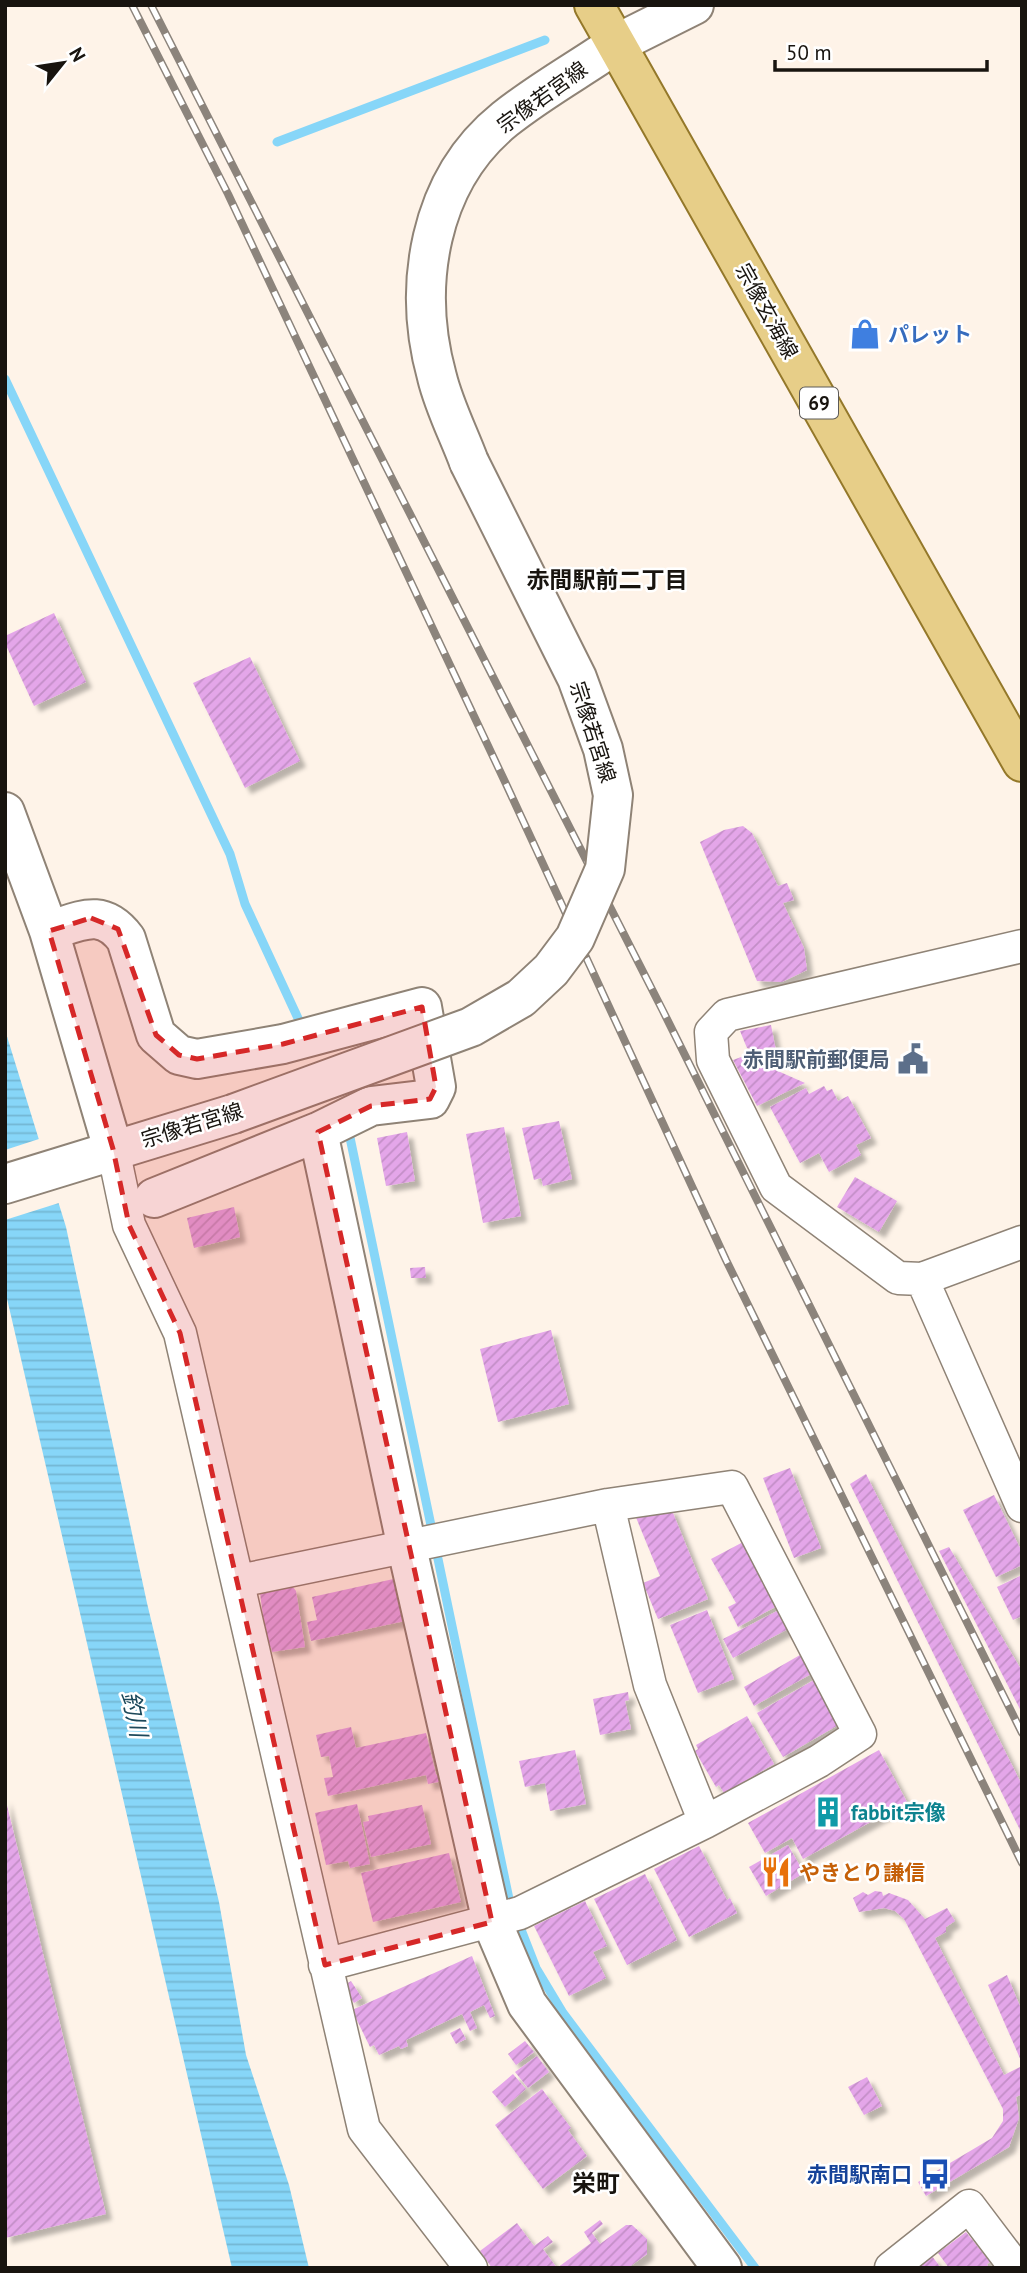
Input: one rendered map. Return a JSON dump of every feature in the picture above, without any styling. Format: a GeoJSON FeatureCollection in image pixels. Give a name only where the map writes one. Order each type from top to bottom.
{"type":"FeatureCollection","features":[{"type":"Feature","properties":{"kind":"main road","name":"宗像玄海線"},"geometry":{"type":"LineString","coordinates":[[594,5],[1022,762]]}},
{"type":"Feature","properties":{"kind":"street","name":"宗像若宮線"},"geometry":{"type":"LineString","coordinates":[[5,1184],[233,1114],[458,1032],[521,998],[551,970],[575,938],[605,869],[613,794],[603,749],[577,678],[469,462],[437,379],[426,323],[425,281],[433,230],[443,201],[474,152],[505,120],[617,44],[694,5]]}},
{"type":"Feature","properties":{"kind":"street"},"geometry":{"type":"LineString","coordinates":[[5,811],[49,931],[100,1154],[129,1225],[180,1333],[364,2129],[471,2268]]}},
{"type":"Feature","properties":{"kind":"street"},"geometry":{"type":"LineString","coordinates":[[49,931],[91,918],[106,920],[118,929],[126,939],[156,1035],[179,1055],[197,1059],[283,1044],[422,1007],[436,1087],[430,1099],[370,1106],[318,1132],[153,1198]]}},
{"type":"Feature","properties":{"kind":"street"},"geometry":{"type":"LineString","coordinates":[[1022,946],[727,1015],[711,1032],[713,1060],[776,1187],[898,1279],[922,1279],[1022,1242]]}},
{"type":"Feature","properties":{"kind":"street"},"geometry":{"type":"LineString","coordinates":[[318,1132],[407,1548],[492,1922],[527,2004],[719,2267]]}},
{"type":"Feature","properties":{"kind":"street"},"geometry":{"type":"LineString","coordinates":[[922,1279],[1022,1506]]}},
{"type":"Feature","properties":{"kind":"street"},"geometry":{"type":"LineString","coordinates":[[239,1581],[608,1505],[732,1487],[860,1734],[819,1761],[705,1822],[520,1913],[325,1965]]}},
{"type":"Feature","properties":{"kind":"street"},"geometry":{"type":"LineString","coordinates":[[608,1505],[650,1685],[705,1822]]}},
{"type":"Feature","properties":{"kind":"street"},"geometry":{"type":"LineString","coordinates":[[891,2268],[969,2206],[1016,2268]]}},
{"type":"Feature","properties":{"kind":"highlighted area"},"geometry":{"type":"Polygon","coordinates":[[[91,918],[118,929],[156,1035],[179,1055],[197,1059],[283,1044],[422,1007],[436,1087],[430,1099],[371,1106],[318,1132],[492,1922],[325,1965],[180,1333],[129,1225],[113,1149],[49,931],[91,918]]]}},
{"type":"Feature","properties":{"kind":"water","name":"釣川"},"geometry":{"type":"Polygon","coordinates":[[[5,1030],[66,1227],[147,1603],[219,1902],[246,2055],[289,2185],[309,2268],[232,2268],[5,1290],[5,1030]]]}},
{"type":"Feature","properties":{"kind":"pier"},"geometry":{"type":"Polygon","coordinates":[[[42,1138],[62,1202],[5,1220],[5,1150],[42,1138]]]}},
{"type":"Feature","properties":{"kind":"building"},"geometry":{"type":"Polygon","coordinates":[[[54,613],[86,682],[34,706],[5,643],[5,636],[54,613]]]}},
{"type":"Feature","properties":{"kind":"building"},"geometry":{"type":"Polygon","coordinates":[[[250,657],[300,761],[245,788],[193,683],[250,657]]]}},
{"type":"Feature","properties":{"kind":"building"},"geometry":{"type":"Polygon","coordinates":[[[743,826],[752,833],[778,886],[787,883],[794,900],[783,903],[804,948],[807,970],[782,982],[757,981],[700,842],[724,830],[743,826]]]}},
{"type":"Feature","properties":{"kind":"building"},"geometry":{"type":"Polygon","coordinates":[[[771,1025],[777,1056],[747,1048],[740,1031],[771,1025]]]}},
{"type":"Feature","properties":{"kind":"building"},"geometry":{"type":"Polygon","coordinates":[[[744,1056],[805,1083],[757,1106],[733,1060],[744,1056]]]}},
{"type":"Feature","properties":{"kind":"building"},"geometry":{"type":"Polygon","coordinates":[[[824,1086],[827,1091],[832,1089],[838,1101],[848,1096],[871,1138],[856,1145],[861,1155],[829,1172],[819,1153],[800,1163],[770,1107],[806,1088],[809,1094],[824,1086]]]}},
{"type":"Feature","properties":{"kind":"building"},"geometry":{"type":"Polygon","coordinates":[[[559,1121],[572,1179],[543,1186],[541,1178],[534,1180],[522,1128],[559,1121]]]}},
{"type":"Feature","properties":{"kind":"building"},"geometry":{"type":"Polygon","coordinates":[[[504,1127],[521,1216],[483,1223],[466,1134],[504,1127]]]}},
{"type":"Feature","properties":{"kind":"building"},"geometry":{"type":"Polygon","coordinates":[[[407,1132],[415,1181],[386,1186],[377,1138],[407,1132]]]}},
{"type":"Feature","properties":{"kind":"building"},"geometry":{"type":"Polygon","coordinates":[[[855,1177],[897,1201],[879,1232],[837,1207],[855,1177]]]}},
{"type":"Feature","properties":{"kind":"building"},"geometry":{"type":"Polygon","coordinates":[[[234,1207],[240,1237],[194,1248],[187,1218],[234,1207]]]}},
{"type":"Feature","properties":{"kind":"building"},"geometry":{"type":"Polygon","coordinates":[[[425,1267],[426,1278],[411,1278],[410,1268],[425,1267]]]}},
{"type":"Feature","properties":{"kind":"building"},"geometry":{"type":"Polygon","coordinates":[[[551,1330],[569,1404],[498,1422],[480,1349],[551,1330]]]}},
{"type":"Feature","properties":{"kind":"building"},"geometry":{"type":"Polygon","coordinates":[[[790,1468],[821,1548],[794,1558],[763,1478],[790,1468]]]}},
{"type":"Feature","properties":{"kind":"building"},"geometry":{"type":"Polygon","coordinates":[[[866,1474],[1022,1785],[1022,1834],[850,1484],[866,1474]]]}},
{"type":"Feature","properties":{"kind":"building"},"geometry":{"type":"Polygon","coordinates":[[[994,1495],[1022,1552],[1022,1565],[996,1577],[963,1510],[994,1495]]]}},
{"type":"Feature","properties":{"kind":"building"},"geometry":{"type":"Polygon","coordinates":[[[671,1508],[708,1599],[658,1619],[643,1583],[660,1576],[635,1515],[671,1508]]]}},
{"type":"Feature","properties":{"kind":"building"},"geometry":{"type":"Polygon","coordinates":[[[745,1541],[779,1605],[738,1627],[728,1607],[736,1603],[711,1559],[745,1541]]]}},
{"type":"Feature","properties":{"kind":"building"},"geometry":{"type":"Polygon","coordinates":[[[949,1547],[1022,1671],[1022,1713],[939,1551],[949,1547]]]}},
{"type":"Feature","properties":{"kind":"building"},"geometry":{"type":"Polygon","coordinates":[[[1022,1575],[1022,1616],[1013,1620],[997,1587],[1022,1575]]]}},
{"type":"Feature","properties":{"kind":"building"},"geometry":{"type":"Polygon","coordinates":[[[398,1578],[405,1621],[311,1641],[307,1622],[317,1620],[312,1597],[398,1578]]]}},
{"type":"Feature","properties":{"kind":"building"},"geometry":{"type":"Polygon","coordinates":[[[293,1587],[296,1591],[305,1647],[272,1652],[271,1647],[267,1648],[260,1593],[293,1587]]]}},
{"type":"Feature","properties":{"kind":"building"},"geometry":{"type":"Polygon","coordinates":[[[707,1610],[734,1679],[698,1693],[670,1625],[707,1610]]]}},
{"type":"Feature","properties":{"kind":"building"},"geometry":{"type":"Polygon","coordinates":[[[779,1610],[788,1629],[733,1658],[723,1639],[779,1610]]]}},
{"type":"Feature","properties":{"kind":"building"},"geometry":{"type":"Polygon","coordinates":[[[800,1655],[811,1674],[754,1706],[744,1687],[800,1655]]]}},
{"type":"Feature","properties":{"kind":"building"},"geometry":{"type":"Polygon","coordinates":[[[814,1680],[840,1724],[783,1757],[757,1713],[814,1680]]]}},
{"type":"Feature","properties":{"kind":"building"},"geometry":{"type":"Polygon","coordinates":[[[628,1692],[629,1700],[625,1701],[631,1729],[600,1735],[593,1699],[628,1692]]]}},
{"type":"Feature","properties":{"kind":"building"},"geometry":{"type":"Polygon","coordinates":[[[747,1716],[774,1764],[724,1793],[719,1785],[716,1787],[695,1751],[698,1749],[696,1745],[747,1716]]]}},
{"type":"Feature","properties":{"kind":"building"},"geometry":{"type":"Polygon","coordinates":[[[351,1727],[356,1748],[426,1733],[436,1775],[442,1774],[443,1781],[428,1784],[426,1775],[328,1796],[324,1778],[333,1777],[329,1756],[321,1757],[316,1735],[351,1727]]]}},
{"type":"Feature","properties":{"kind":"building"},"geometry":{"type":"Polygon","coordinates":[[[575,1750],[586,1804],[550,1811],[545,1783],[525,1787],[519,1761],[575,1750]]]}},
{"type":"Feature","properties":{"kind":"building","name":"fabbit宗像"},"geometry":{"type":"Polygon","coordinates":[[[879,1750],[907,1802],[803,1859],[792,1838],[765,1853],[748,1823],[879,1750]]]}},
{"type":"Feature","properties":{"kind":"building"},"geometry":{"type":"Polygon","coordinates":[[[5,1797],[106,2214],[5,2238],[5,1797]]]}},
{"type":"Feature","properties":{"kind":"building"},"geometry":{"type":"Polygon","coordinates":[[[357,1804],[370,1864],[350,1868],[348,1861],[326,1865],[315,1813],[357,1804]]]}},
{"type":"Feature","properties":{"kind":"building"},"geometry":{"type":"Polygon","coordinates":[[[422,1805],[431,1844],[371,1857],[363,1822],[369,1821],[368,1816],[422,1805]]]}},
{"type":"Feature","properties":{"kind":"building"},"geometry":{"type":"Polygon","coordinates":[[[788,1845],[804,1873],[766,1896],[749,1867],[788,1845]]]}},
{"type":"Feature","properties":{"kind":"building"},"geometry":{"type":"Polygon","coordinates":[[[699,1846],[727,1900],[730,1898],[737,1913],[689,1937],[654,1869],[699,1846]]]}},
{"type":"Feature","properties":{"kind":"building"},"geometry":{"type":"Polygon","coordinates":[[[449,1853],[461,1902],[373,1922],[361,1873],[449,1853]]]}},
{"type":"Feature","properties":{"kind":"building"},"geometry":{"type":"Polygon","coordinates":[[[645,1874],[677,1940],[627,1965],[594,1899],[645,1874]]]}},
{"type":"Feature","properties":{"kind":"building"},"geometry":{"type":"Polygon","coordinates":[[[875,1891],[882,1892],[883,1896],[889,1893],[908,1900],[925,1919],[947,1908],[955,1921],[946,1927],[946,1932],[935,1938],[1004,2075],[1022,2066],[1022,2094],[1016,2097],[1019,2118],[1009,2147],[926,2196],[918,2182],[992,2138],[1003,2121],[1003,2109],[904,1919],[895,1911],[884,1908],[859,1912],[853,1898],[863,1892],[868,1895],[875,1891]]]}},
{"type":"Feature","properties":{"kind":"building"},"geometry":{"type":"Polygon","coordinates":[[[585,1901],[607,1946],[593,1952],[606,1978],[569,1996],[534,1926],[585,1901]]]}},
{"type":"Feature","properties":{"kind":"building"},"geometry":{"type":"Polygon","coordinates":[[[472,1956],[495,2016],[490,2018],[484,2005],[470,2012],[477,2028],[470,2031],[462,2014],[406,2040],[408,2046],[401,2049],[399,2046],[379,2055],[374,2045],[370,2047],[352,2010],[472,1956]]]}},
{"type":"Feature","properties":{"kind":"building"},"geometry":{"type":"Polygon","coordinates":[[[1007,1975],[1022,2011],[1022,2063],[988,1985],[1007,1975]]]}},
{"type":"Feature","properties":{"kind":"building"},"geometry":{"type":"Polygon","coordinates":[[[351,1981],[362,1998],[354,2003],[343,1986],[351,1981]]]}},
{"type":"Feature","properties":{"kind":"building"},"geometry":{"type":"Polygon","coordinates":[[[460,2028],[466,2039],[456,2044],[450,2033],[460,2028]]]}},
{"type":"Feature","properties":{"kind":"building"},"geometry":{"type":"Polygon","coordinates":[[[525,2041],[534,2052],[516,2065],[508,2054],[525,2041]]]}},
{"type":"Feature","properties":{"kind":"building"},"geometry":{"type":"Polygon","coordinates":[[[537,2056],[549,2072],[528,2088],[515,2072],[537,2056]]]}},
{"type":"Feature","properties":{"kind":"building"},"geometry":{"type":"Polygon","coordinates":[[[513,2074],[526,2089],[505,2107],[492,2092],[513,2074]]]}},
{"type":"Feature","properties":{"kind":"building"},"geometry":{"type":"Polygon","coordinates":[[[867,2077],[882,2106],[864,2115],[848,2087],[867,2077]]]}},
{"type":"Feature","properties":{"kind":"building"},"geometry":{"type":"Polygon","coordinates":[[[542,2089],[571,2128],[568,2130],[587,2156],[543,2189],[495,2125],[542,2089]]]}},
{"type":"Feature","properties":{"kind":"building"},"geometry":{"type":"Polygon","coordinates":[[[600,2220],[603,2224],[592,2233],[600,2244],[626,2225],[632,2225],[647,2239],[647,2254],[628,2268],[557,2268],[591,2243],[584,2232],[600,2220]]]}},
{"type":"Feature","properties":{"kind":"building"},"geometry":{"type":"Polygon","coordinates":[[[517,2223],[534,2246],[548,2236],[553,2242],[543,2249],[557,2268],[492,2268],[480,2251],[517,2223]]]}},
{"type":"Feature","properties":{"kind":"building"},"geometry":{"type":"Polygon","coordinates":[[[966,2232],[990,2262],[987,2264],[989,2268],[949,2268],[938,2253],[966,2232]]]}},
{"type":"Feature","properties":{"kind":"building"},"geometry":{"type":"Polygon","coordinates":[[[932,2256],[941,2268],[917,2268],[932,2256]]]}},
{"type":"Feature","properties":{"kind":"waterway"},"geometry":{"type":"LineString","coordinates":[[277,142],[545,40]]}},
{"type":"Feature","properties":{"kind":"waterway"},"geometry":{"type":"LineString","coordinates":[[5,379],[230,854],[245,904],[303,1029]]}},
{"type":"Feature","properties":{"kind":"waterway"},"geometry":{"type":"LineString","coordinates":[[348,1128],[509,1899],[536,1968],[563,2013],[755,2268]]}},
{"type":"Feature","properties":{"kind":"railway"},"geometry":{"type":"LineString","coordinates":[[132,5],[228,194],[506,784],[726,1260],[1022,1863]]}},
{"type":"Feature","properties":{"kind":"railway"},"geometry":{"type":"LineString","coordinates":[[151,5],[662,1009],[1022,1733]]}},
{"type":"Feature","properties":{"kind":"place","name":"パレット"},"geometry":{"type":"Point","coordinates":[865,334]}},
{"type":"Feature","properties":{"kind":"place","name":"赤間駅前郵便局"},"geometry":{"type":"Point","coordinates":[913,1059]}},
{"type":"Feature","properties":{"kind":"place","name":"fabbit宗像"},"geometry":{"type":"Point","coordinates":[828,1812]}},
{"type":"Feature","properties":{"kind":"place","name":"やきとり謙信"},"geometry":{"type":"Point","coordinates":[776,1872]}},
{"type":"Feature","properties":{"kind":"place","name":"赤間駅南口"},"geometry":{"type":"Point","coordinates":[935,2174]}},
{"type":"Feature","properties":{"kind":"district","name":"赤間駅前二丁目"},"geometry":{"type":"Point","coordinates":[607,579]}},
{"type":"Feature","properties":{"kind":"district","name":"栄町"},"geometry":{"type":"Point","coordinates":[596,2183]}}]}
